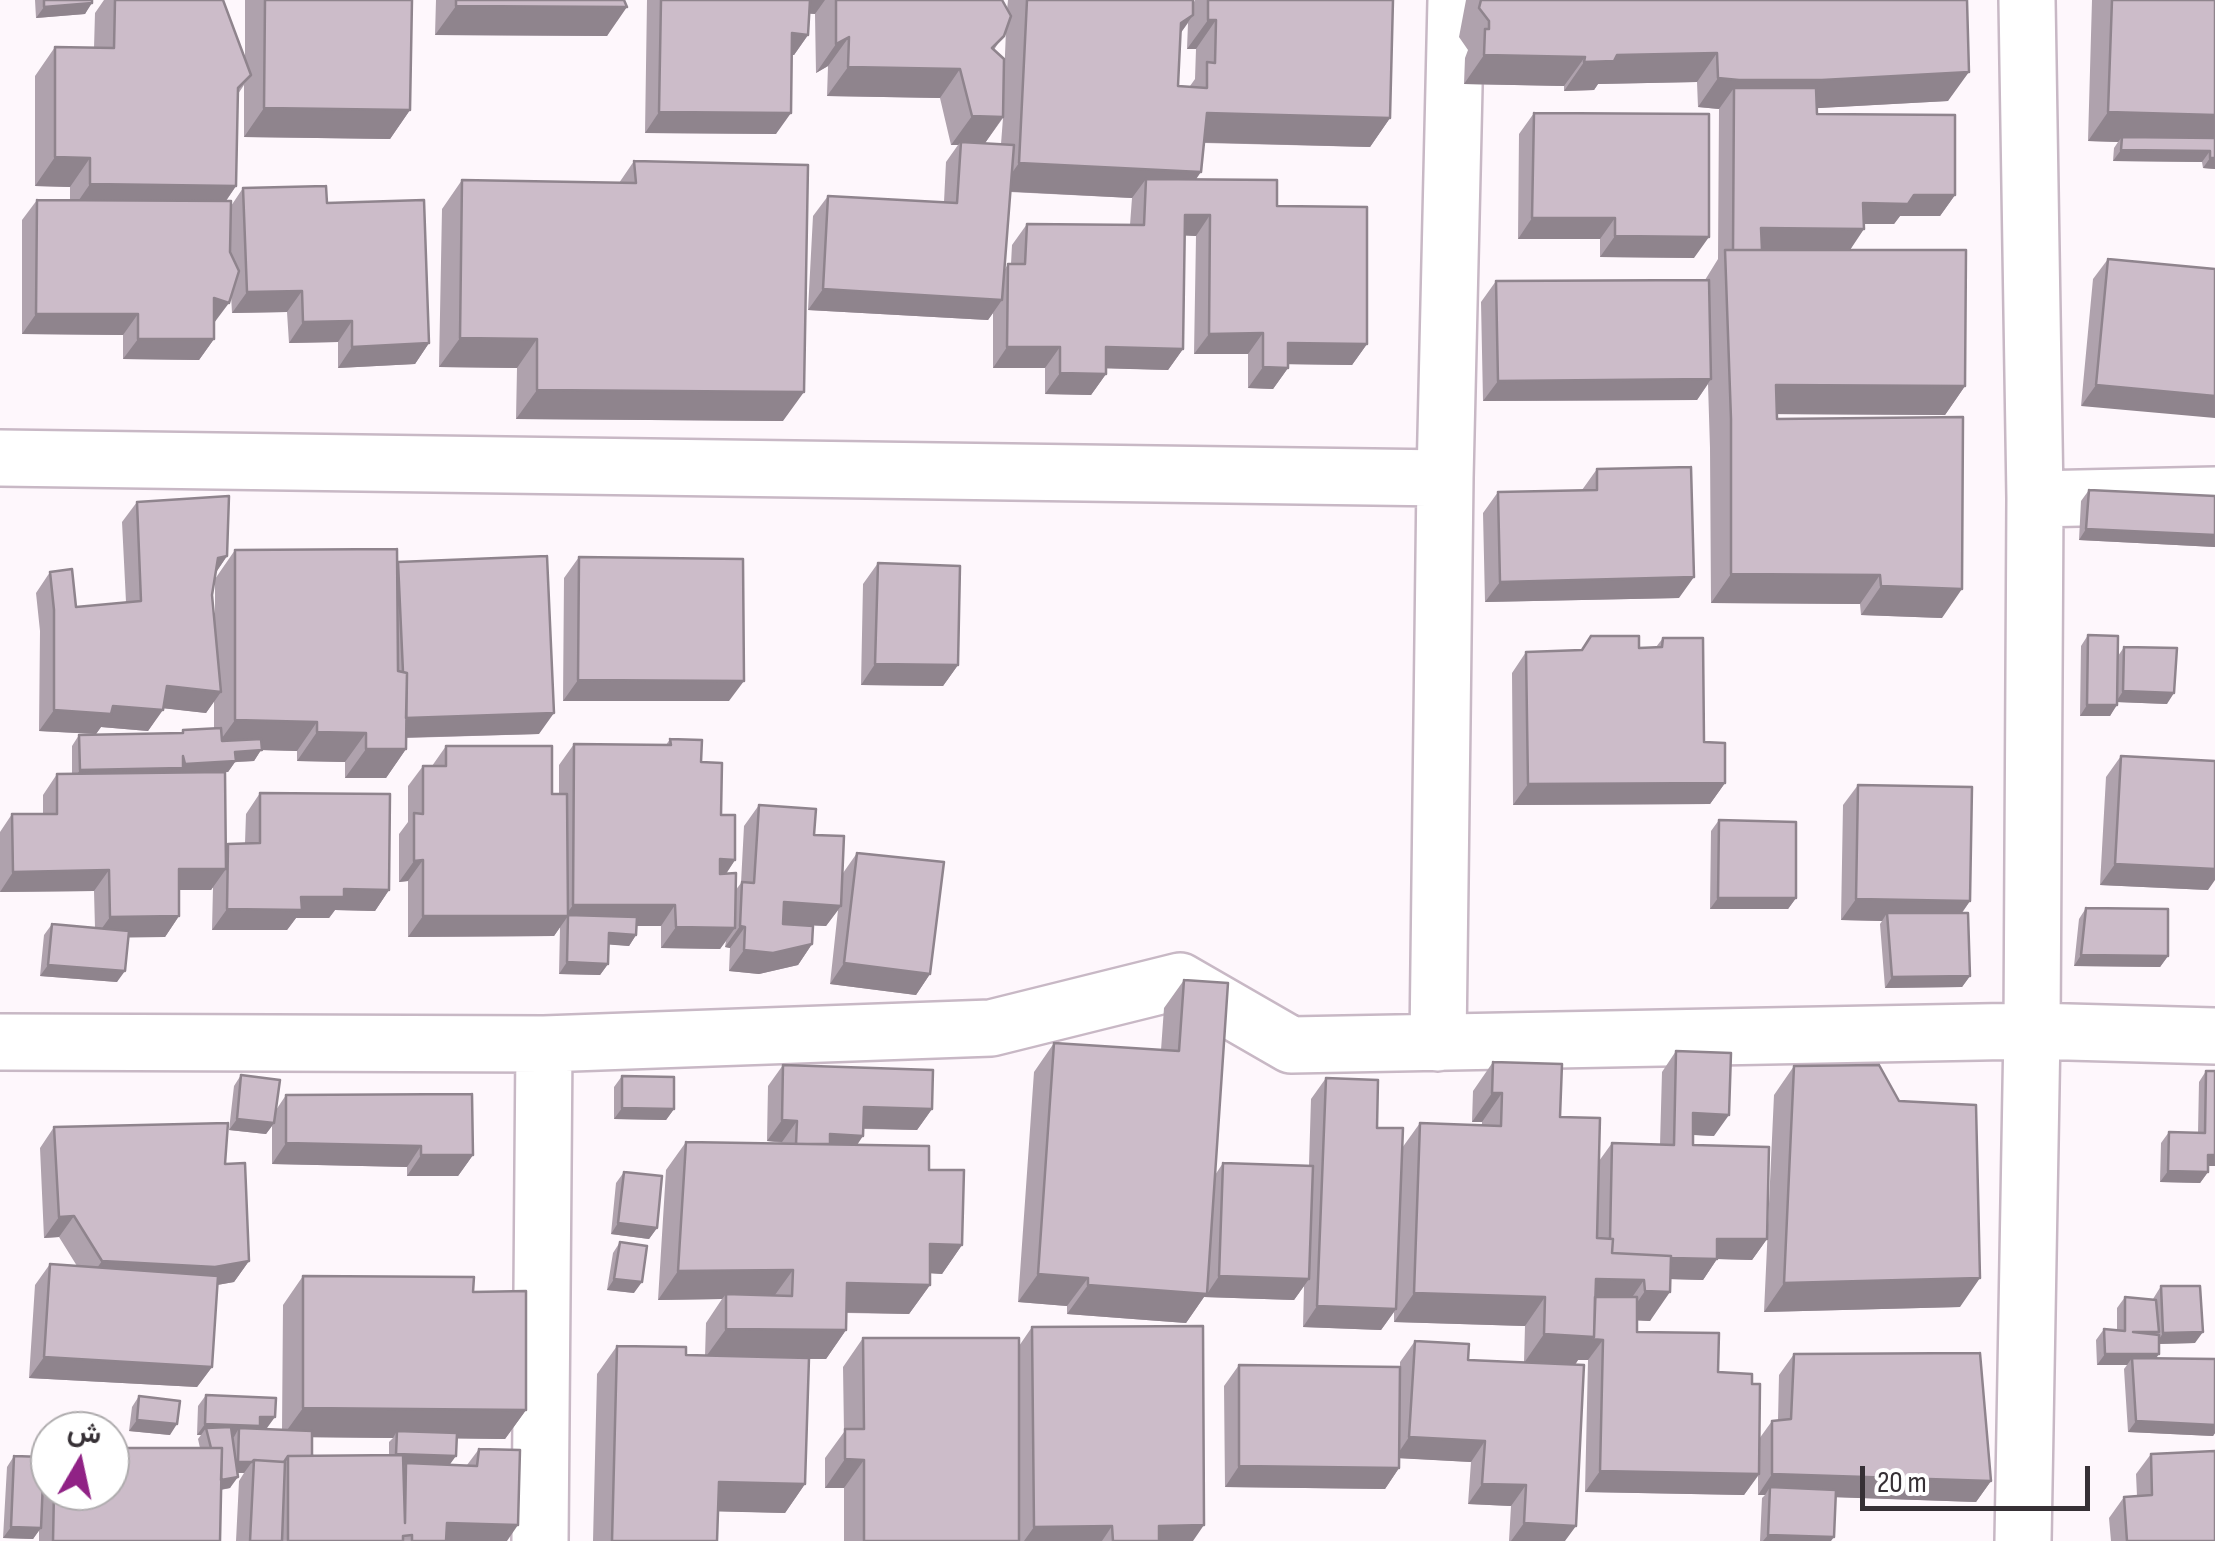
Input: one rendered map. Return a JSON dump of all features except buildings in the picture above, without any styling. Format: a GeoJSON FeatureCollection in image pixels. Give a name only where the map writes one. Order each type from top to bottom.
{"type":"FeatureCollection","features":[{"type":"Feature","properties":{"kind":"street"},"geometry":{"type":"LineString","coordinates":[[1438,1043],[1444,478],[1456,0]]}},
{"type":"Feature","properties":{"kind":"street"},"geometry":{"type":"LineString","coordinates":[[2023,1541],[2032,1031],[2035,499],[2026,0]]}},
{"type":"Feature","properties":{"kind":"street"},"geometry":{"type":"LineString","coordinates":[[0,458],[1444,478]]}},
{"type":"Feature","properties":{"kind":"street"},"geometry":{"type":"LineString","coordinates":[[2035,499],[2215,495]]}},
{"type":"Feature","properties":{"kind":"street"},"geometry":{"type":"LineString","coordinates":[[0,1042],[544,1044],[991,1028],[1180,981],[1291,1045],[2032,1031],[2215,1036]]}},
{"type":"Feature","properties":{"kind":"street"},"geometry":{"type":"LineString","coordinates":[[540,1541],[544,1044]]}}]}
